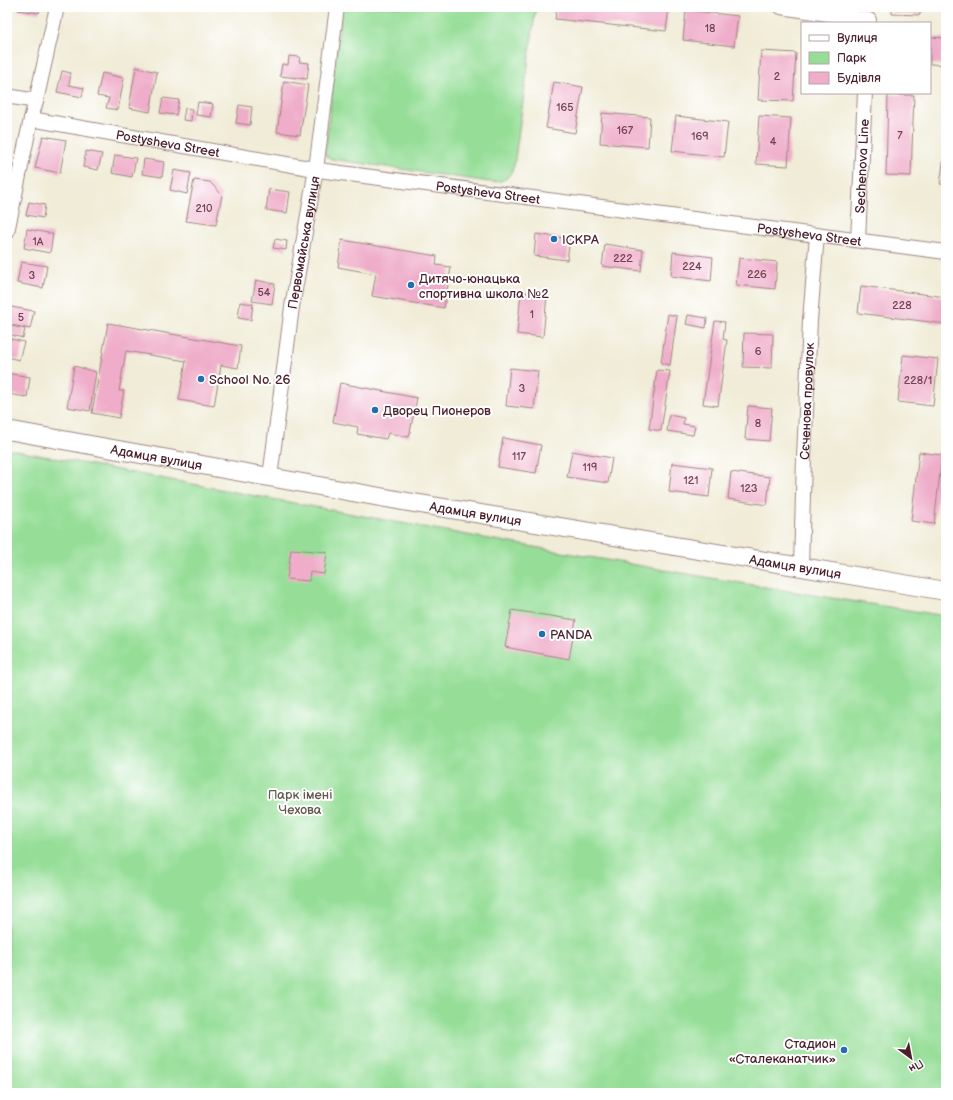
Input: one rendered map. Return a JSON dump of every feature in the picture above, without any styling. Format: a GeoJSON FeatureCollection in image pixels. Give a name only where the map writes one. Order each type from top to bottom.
{"type":"FeatureCollection","features":[{"type":"Feature","properties":{"kind":"street"},"geometry":{"type":"LineString","coordinates":[[7,232],[57,7]]}},
{"type":"Feature","properties":{"kind":"street","name":"Первомайська вулиця"},"geometry":{"type":"LineString","coordinates":[[270,478],[292,307],[316,169],[337,7]]}},
{"type":"Feature","properties":{"kind":"street"},"geometry":{"type":"LineString","coordinates":[[781,7],[869,17]]}},
{"type":"Feature","properties":{"kind":"street","name":"Sechenova Line"},"geometry":{"type":"LineString","coordinates":[[858,240],[865,94]]}},
{"type":"Feature","properties":{"kind":"street"},"geometry":{"type":"LineString","coordinates":[[7,96],[36,101]]}},
{"type":"Feature","properties":{"kind":"street","name":"Postysheva Street"},"geometry":{"type":"LineString","coordinates":[[31,119],[316,169],[946,252]]}},
{"type":"Feature","properties":{"kind":"street","name":"Сєченова провулок"},"geometry":{"type":"LineString","coordinates":[[801,567],[810,328],[817,235]]}},
{"type":"Feature","properties":{"kind":"street","name":"Адамця вулиця"},"geometry":{"type":"LineString","coordinates":[[7,430],[408,502],[946,590]]}},
{"type":"Feature","properties":{"kind":"green space"},"geometry":{"type":"Polygon","coordinates":[[[341,7],[536,7],[514,166],[508,177],[499,181],[490,182],[331,159],[327,157],[325,154],[341,7]]]}},
{"type":"Feature","properties":{"kind":"green space","name":"Парк імені Чехова"},"geometry":{"type":"Polygon","coordinates":[[[7,449],[593,558],[946,616],[946,1093],[7,1093],[7,449]]]}},
{"type":"Feature","properties":{"kind":"building"},"geometry":{"type":"Polygon","coordinates":[[[19,7],[40,7],[39,13],[18,10],[19,7]]]}},
{"type":"Feature","properties":{"kind":"building"},"geometry":{"type":"Polygon","coordinates":[[[557,7],[669,7],[666,31],[555,19],[557,7]]]}},
{"type":"Feature","properties":{"kind":"building"},"geometry":{"type":"Polygon","coordinates":[[[892,7],[920,7],[920,15],[892,14],[892,7]]]}},
{"type":"Feature","properties":{"kind":"building"},"geometry":{"type":"Polygon","coordinates":[[[686,10],[738,16],[734,46],[683,40],[686,10]]]}},
{"type":"Feature","properties":{"kind":"building"},"geometry":{"type":"Polygon","coordinates":[[[931,37],[946,38],[946,65],[931,64],[931,37]]]}},
{"type":"Feature","properties":{"kind":"building"},"geometry":{"type":"Polygon","coordinates":[[[761,51],[796,53],[793,101],[758,100],[761,51]]]}},
{"type":"Feature","properties":{"kind":"building"},"geometry":{"type":"Polygon","coordinates":[[[289,56],[300,57],[299,62],[309,63],[307,79],[280,76],[282,64],[288,65],[289,56]]]}},
{"type":"Feature","properties":{"kind":"building"},"geometry":{"type":"Polygon","coordinates":[[[136,67],[157,72],[150,112],[129,108],[136,67]]]}},
{"type":"Feature","properties":{"kind":"building"},"geometry":{"type":"Polygon","coordinates":[[[62,71],[71,73],[69,85],[84,88],[82,97],[57,92],[62,71]]]}},
{"type":"Feature","properties":{"kind":"building"},"geometry":{"type":"Polygon","coordinates":[[[102,73],[124,78],[118,110],[106,108],[109,98],[97,96],[102,73]]]}},
{"type":"Feature","properties":{"kind":"building"},"geometry":{"type":"Polygon","coordinates":[[[284,81],[308,85],[300,135],[277,132],[284,81]]]}},
{"type":"Feature","properties":{"kind":"building"},"geometry":{"type":"Polygon","coordinates":[[[554,82],[583,87],[575,133],[546,128],[554,82]]]}},
{"type":"Feature","properties":{"kind":"building"},"geometry":{"type":"Polygon","coordinates":[[[888,95],[914,95],[911,176],[886,175],[888,95]]]}},
{"type":"Feature","properties":{"kind":"building"},"geometry":{"type":"Polygon","coordinates":[[[163,98],[179,100],[176,115],[160,113],[163,98]]]}},
{"type":"Feature","properties":{"kind":"building"},"geometry":{"type":"Polygon","coordinates":[[[198,102],[213,104],[211,117],[196,115],[198,102]]]}},
{"type":"Feature","properties":{"kind":"building"},"geometry":{"type":"Polygon","coordinates":[[[239,105],[252,107],[250,125],[236,123],[239,105]]]}},
{"type":"Feature","properties":{"kind":"building"},"geometry":{"type":"Polygon","coordinates":[[[185,108],[192,109],[191,121],[183,120],[185,108]]]}},
{"type":"Feature","properties":{"kind":"building"},"geometry":{"type":"Polygon","coordinates":[[[602,113],[650,117],[648,147],[600,143],[602,113]]]}},
{"type":"Feature","properties":{"kind":"building"},"geometry":{"type":"Polygon","coordinates":[[[676,116],[728,122],[724,157],[672,151],[676,116]]]}},
{"type":"Feature","properties":{"kind":"building"},"geometry":{"type":"Polygon","coordinates":[[[759,116],[791,118],[788,166],[756,164],[759,116]]]}},
{"type":"Feature","properties":{"kind":"building"},"geometry":{"type":"Polygon","coordinates":[[[43,136],[66,140],[60,173],[35,168],[43,136]]]}},
{"type":"Feature","properties":{"kind":"building"},"geometry":{"type":"Polygon","coordinates":[[[86,151],[102,154],[98,170],[83,167],[86,151]]]}},
{"type":"Feature","properties":{"kind":"building"},"geometry":{"type":"Polygon","coordinates":[[[115,155],[136,158],[132,177],[112,173],[115,155]]]}},
{"type":"Feature","properties":{"kind":"building"},"geometry":{"type":"Polygon","coordinates":[[[944,156],[946,157],[946,185],[940,184],[944,156]]]}},
{"type":"Feature","properties":{"kind":"building"},"geometry":{"type":"Polygon","coordinates":[[[144,159],[164,162],[162,177],[142,174],[144,159]]]}},
{"type":"Feature","properties":{"kind":"building"},"geometry":{"type":"Polygon","coordinates":[[[174,170],[191,173],[187,194],[170,190],[174,170]]]}},
{"type":"Feature","properties":{"kind":"building"},"geometry":{"type":"Polygon","coordinates":[[[194,180],[210,182],[222,195],[216,225],[186,221],[194,180]]]}},
{"type":"Feature","properties":{"kind":"building"},"geometry":{"type":"Polygon","coordinates":[[[269,189],[290,192],[287,213],[266,210],[269,189]]]}},
{"type":"Feature","properties":{"kind":"building"},"geometry":{"type":"Polygon","coordinates":[[[29,202],[45,205],[43,218],[26,215],[29,202]]]}},
{"type":"Feature","properties":{"kind":"building"},"geometry":{"type":"Polygon","coordinates":[[[27,229],[53,234],[50,253],[24,248],[27,229]]]}},
{"type":"Feature","properties":{"kind":"building"},"geometry":{"type":"Polygon","coordinates":[[[536,234],[570,239],[567,260],[534,256],[536,234]]]}},
{"type":"Feature","properties":{"kind":"building"},"geometry":{"type":"Polygon","coordinates":[[[275,239],[287,241],[286,250],[273,248],[275,239]]]}},
{"type":"Feature","properties":{"kind":"building","name":"Дитячо-юнацька спортивна школа №2"},"geometry":{"type":"Polygon","coordinates":[[[342,240],[437,256],[436,265],[451,267],[444,308],[372,296],[376,274],[338,267],[342,240]]]}},
{"type":"Feature","properties":{"kind":"building"},"geometry":{"type":"Polygon","coordinates":[[[605,244],[643,250],[641,271],[602,266],[605,244]]]}},
{"type":"Feature","properties":{"kind":"building"},"geometry":{"type":"Polygon","coordinates":[[[673,252],[713,257],[711,281],[671,276],[673,252]]]}},
{"type":"Feature","properties":{"kind":"building"},"geometry":{"type":"Polygon","coordinates":[[[739,258],[777,262],[775,289],[736,285],[739,258]]]}},
{"type":"Feature","properties":{"kind":"building"},"geometry":{"type":"Polygon","coordinates":[[[21,262],[47,266],[43,288],[17,283],[21,262]]]}},
{"type":"Feature","properties":{"kind":"building"},"geometry":{"type":"Polygon","coordinates":[[[256,280],[275,284],[272,304],[252,301],[256,280]]]}},
{"type":"Feature","properties":{"kind":"building"},"geometry":{"type":"Polygon","coordinates":[[[861,286],[946,297],[946,324],[858,313],[861,286]]]}},
{"type":"Feature","properties":{"kind":"building"},"geometry":{"type":"Polygon","coordinates":[[[521,292],[547,295],[543,337],[517,334],[521,292]]]}},
{"type":"Feature","properties":{"kind":"building"},"geometry":{"type":"Polygon","coordinates":[[[240,302],[253,304],[251,320],[238,318],[240,302]]]}},
{"type":"Feature","properties":{"kind":"building"},"geometry":{"type":"Polygon","coordinates":[[[11,307],[34,311],[30,329],[7,324],[11,307]]]}},
{"type":"Feature","properties":{"kind":"building"},"geometry":{"type":"Polygon","coordinates":[[[668,314],[677,316],[670,365],[661,363],[668,314]]]}},
{"type":"Feature","properties":{"kind":"building"},"geometry":{"type":"Polygon","coordinates":[[[688,315],[707,318],[706,328],[686,324],[688,315]]]}},
{"type":"Feature","properties":{"kind":"building"},"geometry":{"type":"Polygon","coordinates":[[[715,321],[725,322],[723,339],[727,340],[718,406],[703,404],[715,321]]]}},
{"type":"Feature","properties":{"kind":"building","name":"School No. 26"},"geometry":{"type":"Polygon","coordinates":[[[108,323],[241,346],[238,368],[221,365],[214,406],[179,400],[186,361],[126,351],[119,391],[124,391],[119,418],[92,413],[108,323]]]}},
{"type":"Feature","properties":{"kind":"building"},"geometry":{"type":"Polygon","coordinates":[[[7,325],[25,329],[23,338],[7,334],[7,325]]]}},
{"type":"Feature","properties":{"kind":"building"},"geometry":{"type":"Polygon","coordinates":[[[744,333],[773,334],[772,368],[743,367],[744,333]]]}},
{"type":"Feature","properties":{"kind":"building"},"geometry":{"type":"Polygon","coordinates":[[[7,338],[24,342],[19,360],[7,357],[7,338]]]}},
{"type":"Feature","properties":{"kind":"building"},"geometry":{"type":"Polygon","coordinates":[[[903,355],[938,359],[933,406],[898,402],[903,355]]]}},
{"type":"Feature","properties":{"kind":"building"},"geometry":{"type":"Polygon","coordinates":[[[74,366],[96,372],[90,411],[67,407],[74,366]]]}},
{"type":"Feature","properties":{"kind":"building"},"geometry":{"type":"Polygon","coordinates":[[[510,368],[538,371],[534,409],[506,406],[510,368]]]}},
{"type":"Feature","properties":{"kind":"building"},"geometry":{"type":"Polygon","coordinates":[[[657,370],[670,371],[661,431],[649,429],[657,370]]]}},
{"type":"Feature","properties":{"kind":"building"},"geometry":{"type":"Polygon","coordinates":[[[7,373],[30,377],[27,397],[7,394],[7,373]]]}},
{"type":"Feature","properties":{"kind":"building","name":"Дворец Пионеров"},"geometry":{"type":"Polygon","coordinates":[[[340,383],[417,398],[409,437],[388,433],[386,439],[357,434],[358,427],[333,422],[340,383]]]}},
{"type":"Feature","properties":{"kind":"building"},"geometry":{"type":"Polygon","coordinates":[[[748,406],[772,408],[769,441],[745,439],[748,406]]]}},
{"type":"Feature","properties":{"kind":"building"},"geometry":{"type":"Polygon","coordinates":[[[669,415],[684,418],[683,424],[695,426],[693,435],[667,431],[669,415]]]}},
{"type":"Feature","properties":{"kind":"building"},"geometry":{"type":"Polygon","coordinates":[[[503,438],[541,445],[536,473],[498,467],[503,438]]]}},
{"type":"Feature","properties":{"kind":"building"},"geometry":{"type":"Polygon","coordinates":[[[572,451],[612,458],[608,483],[567,477],[572,451]]]}},
{"type":"Feature","properties":{"kind":"building"},"geometry":{"type":"Polygon","coordinates":[[[919,452],[942,455],[934,524],[911,521],[919,452]]]}},
{"type":"Feature","properties":{"kind":"building"},"geometry":{"type":"Polygon","coordinates":[[[672,463],[712,468],[709,497],[669,492],[672,463]]]}},
{"type":"Feature","properties":{"kind":"building"},"geometry":{"type":"Polygon","coordinates":[[[731,472],[770,477],[767,505],[728,499],[731,472]]]}},
{"type":"Feature","properties":{"kind":"building"},"geometry":{"type":"Polygon","coordinates":[[[291,549],[327,552],[324,574],[310,572],[309,581],[287,579],[291,549]]]}},
{"type":"Feature","properties":{"kind":"building"},"geometry":{"type":"Polygon","coordinates":[[[512,610],[576,620],[569,659],[505,647],[512,610]]]}},
{"type":"Feature","properties":{"kind":"place","name":"ІСКРА"},"geometry":{"type":"Point","coordinates":[554,239]}},
{"type":"Feature","properties":{"kind":"place","name":"Дитячо-юнацька спортивна школа №2"},"geometry":{"type":"Point","coordinates":[411,285]}},
{"type":"Feature","properties":{"kind":"place","name":"School No. 26"},"geometry":{"type":"Point","coordinates":[201,379]}},
{"type":"Feature","properties":{"kind":"place","name":"Дворец Пионеров"},"geometry":{"type":"Point","coordinates":[375,410]}},
{"type":"Feature","properties":{"kind":"place","name":"PANDA"},"geometry":{"type":"Point","coordinates":[542,634]}},
{"type":"Feature","properties":{"kind":"place","name":"Стадион «Сталеканатчик»"},"geometry":{"type":"Point","coordinates":[844,1050]}}]}
